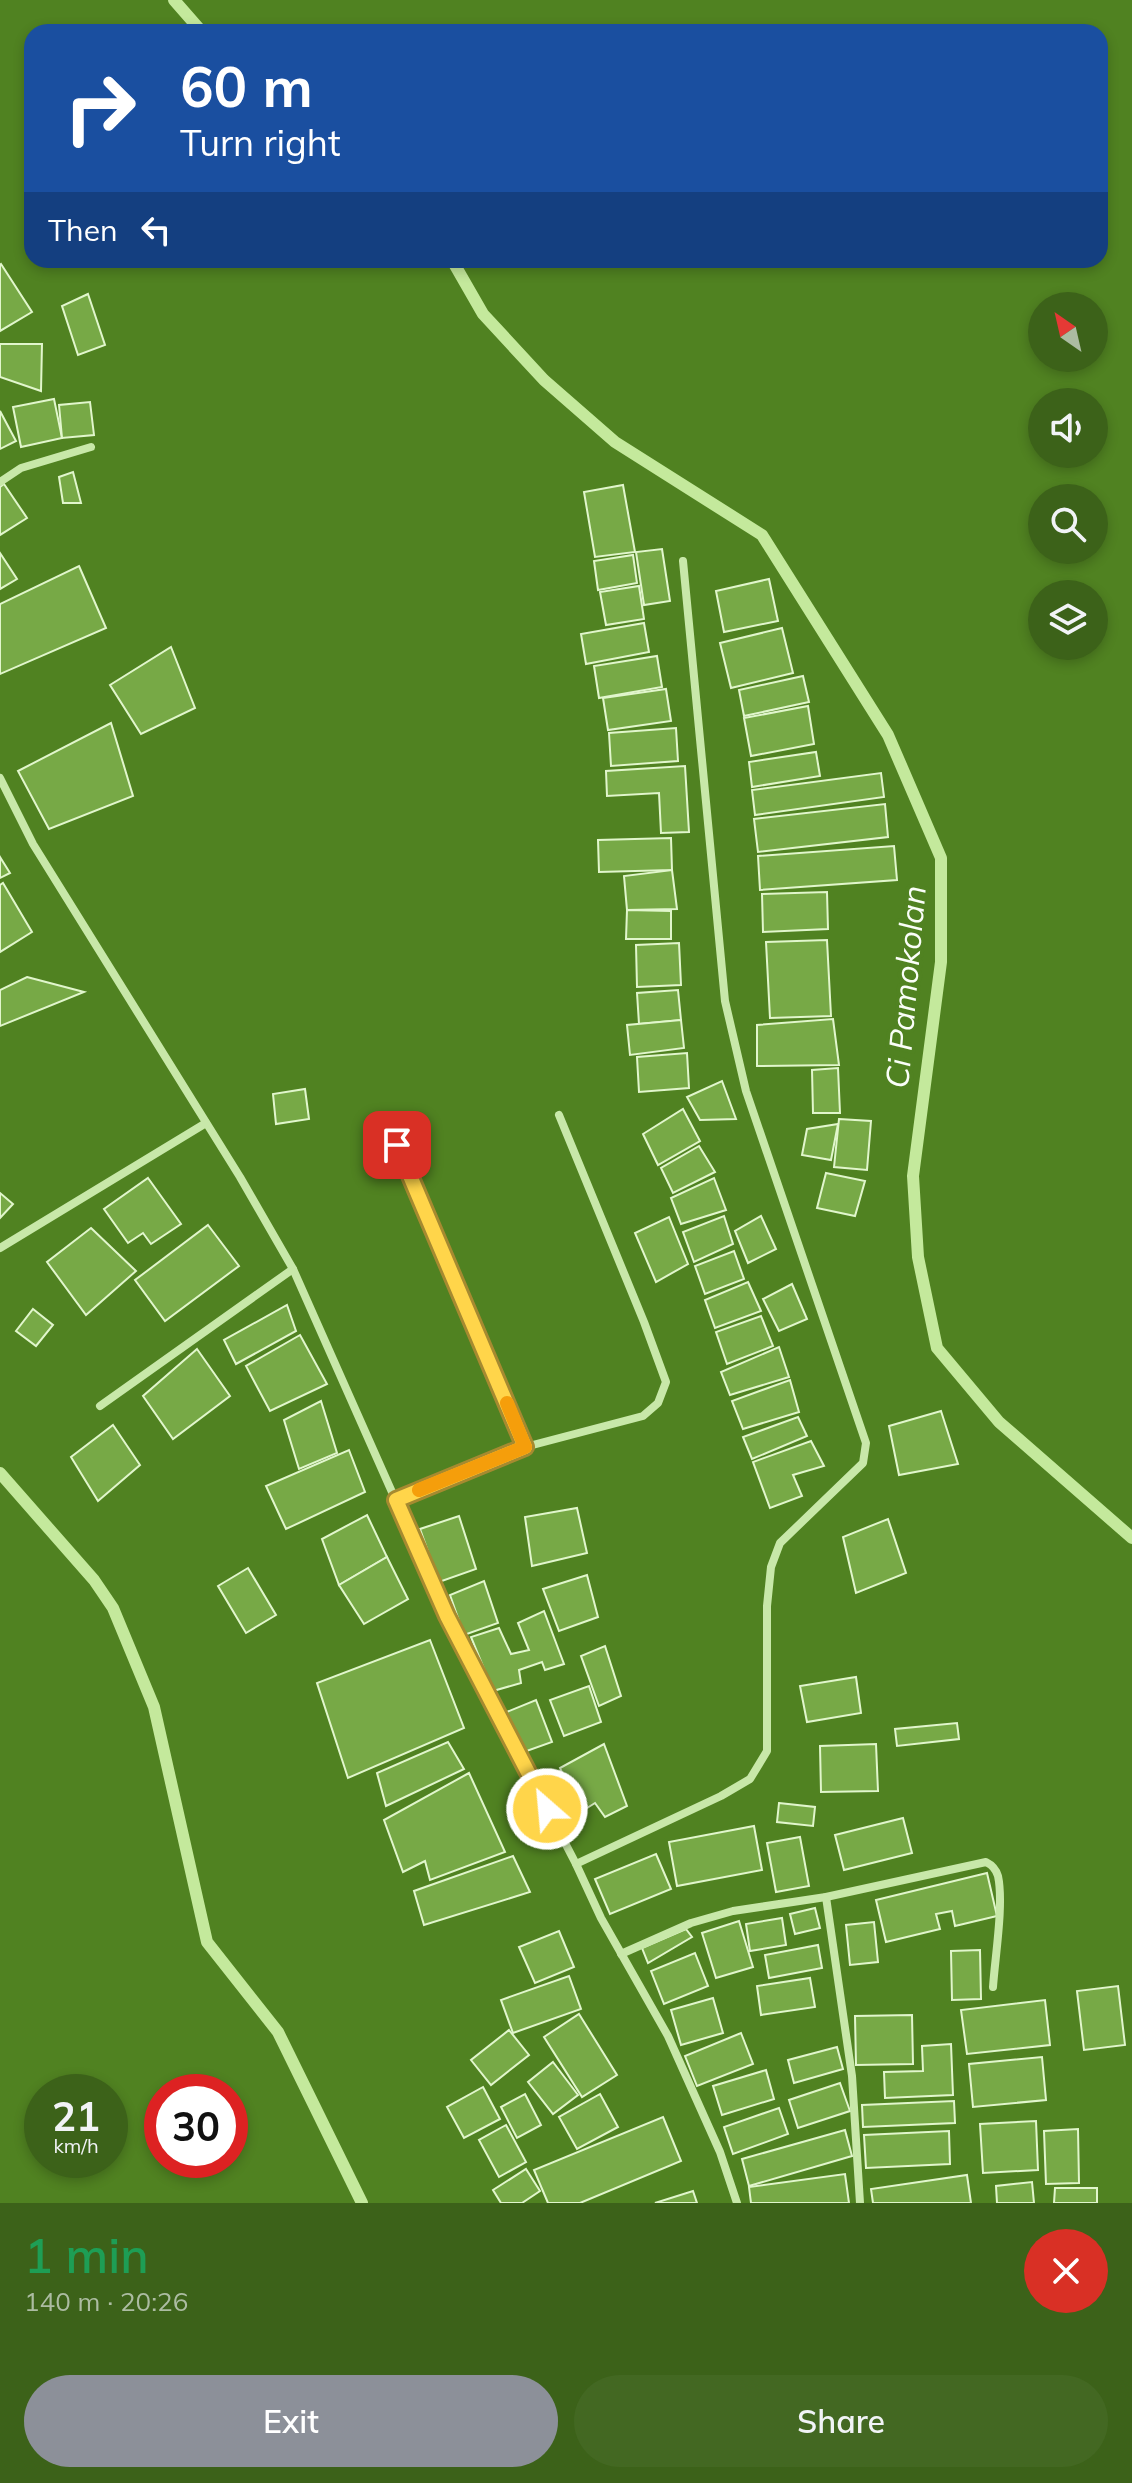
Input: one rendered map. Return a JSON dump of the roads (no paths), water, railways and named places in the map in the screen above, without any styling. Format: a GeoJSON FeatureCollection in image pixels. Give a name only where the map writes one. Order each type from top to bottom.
{"type":"FeatureCollection","features":[{"type":"Feature","properties":{"kind":"street"},"geometry":{"type":"LineString","coordinates":[[0,482],[21,468],[91,447]]}},
{"type":"Feature","properties":{"kind":"street"},"geometry":{"type":"LineString","coordinates":[[576,1864],[721,1796],[750,1779],[767,1751],[767,1606],[771,1567],[780,1543],[863,1463],[866,1443],[746,1091],[725,1001],[683,561]]}},
{"type":"Feature","properties":{"kind":"street"},"geometry":{"type":"LineString","coordinates":[[0,778],[33,844],[293,1269],[447,1616],[601,1918],[668,2036],[720,2152],[737,2203]]}},
{"type":"Feature","properties":{"kind":"street"},"geometry":{"type":"LineString","coordinates":[[396,1500],[525,1447],[643,1416],[658,1403],[666,1382],[559,1115]]}},
{"type":"Feature","properties":{"kind":"street"},"geometry":{"type":"LineString","coordinates":[[0,1248],[206,1123]]}},
{"type":"Feature","properties":{"kind":"street"},"geometry":{"type":"LineString","coordinates":[[397,1145],[525,1447]]}},
{"type":"Feature","properties":{"kind":"street"},"geometry":{"type":"LineString","coordinates":[[100,1406],[293,1269]]}},
{"type":"Feature","properties":{"kind":"street"},"geometry":{"type":"LineString","coordinates":[[621,1954],[704,1919],[733,1911],[826,1897],[986,1862],[993,1866],[998,1875],[993,1987]]}},
{"type":"Feature","properties":{"kind":"street"},"geometry":{"type":"LineString","coordinates":[[826,1897],[852,2076],[860,2203]]}},
{"type":"Feature","properties":{"kind":"waterway","name":"Ci Pamokolan"},"geometry":{"type":"LineString","coordinates":[[174,0],[195,24]]}},
{"type":"Feature","properties":{"kind":"waterway","name":"Ci Pamokolan"},"geometry":{"type":"LineString","coordinates":[[457,268],[483,314],[544,380],[615,442],[762,535],[888,735],[941,858],[941,962],[913,1176],[918,1257],[937,1348],[999,1422],[1132,1538]]}},
{"type":"Feature","properties":{"kind":"waterway"},"geometry":{"type":"LineString","coordinates":[[0,1473],[94,1580],[113,1608],[154,1707],[207,1942],[278,2032],[362,2203]]}}]}
